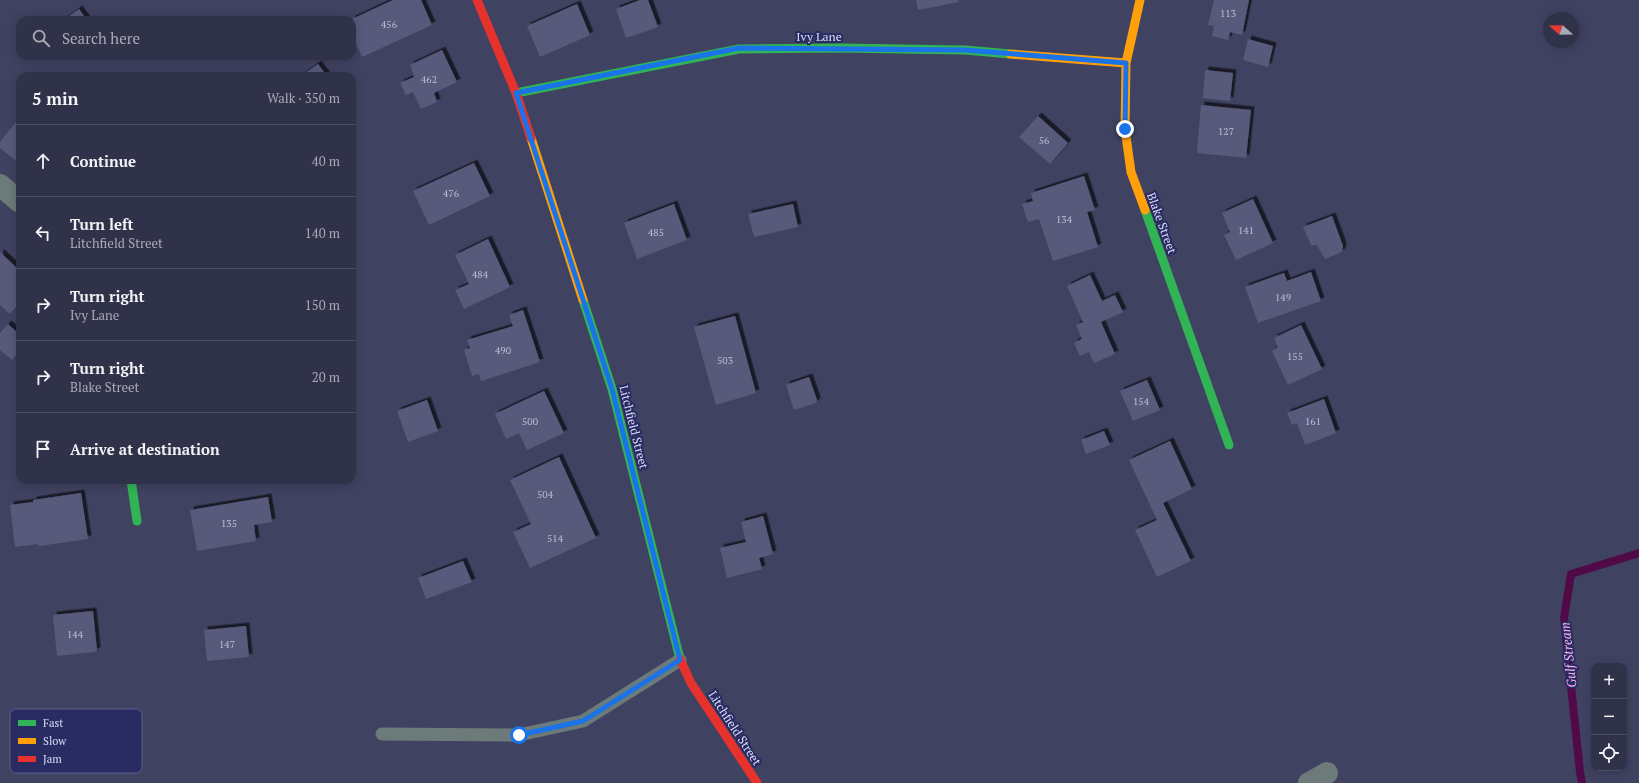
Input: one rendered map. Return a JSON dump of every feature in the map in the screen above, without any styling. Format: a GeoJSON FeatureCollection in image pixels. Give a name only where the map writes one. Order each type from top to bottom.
{"type":"FeatureCollection","features":[{"type":"Feature","properties":{"kind":"street","name":"Litchfield Street"},"geometry":{"type":"LineString","coordinates":[[477,0],[516,93],[612,389],[680,660],[692,683],[758,783]]}},
{"type":"Feature","properties":{"kind":"street","name":"Blake Street"},"geometry":{"type":"LineString","coordinates":[[1140,0],[1126,63],[1125,129],[1131,172],[1229,445]]}},
{"type":"Feature","properties":{"kind":"street","name":"Ivy Lane"},"geometry":{"type":"LineString","coordinates":[[516,93],[739,48],[965,50],[1126,63]]}},
{"type":"Feature","properties":{"kind":"street"},"geometry":{"type":"LineString","coordinates":[[131,484],[136,522]]}},
{"type":"Feature","properties":{"kind":"lane"},"geometry":{"type":"LineString","coordinates":[[382,734],[519,735],[583,721],[680,660]]}},
{"type":"Feature","properties":{"kind":"building"},"geometry":{"type":"Polygon","coordinates":[[[393,0],[421,0],[432,25],[362,57],[356,44],[356,17],[393,0]]]}},
{"type":"Feature","properties":{"kind":"building"},"geometry":{"type":"Polygon","coordinates":[[[640,0],[648,0],[658,27],[626,38],[616,9],[640,0]]]}},
{"type":"Feature","properties":{"kind":"building"},"geometry":{"type":"Polygon","coordinates":[[[916,0],[958,0],[959,2],[918,10],[916,0]]]}},
{"type":"Feature","properties":{"kind":"building"},"geometry":{"type":"Polygon","coordinates":[[[1214,0],[1249,0],[1242,35],[1230,32],[1228,40],[1212,36],[1214,26],[1208,25],[1214,0]]]}},
{"type":"Feature","properties":{"kind":"building"},"geometry":{"type":"Polygon","coordinates":[[[577,4],[590,35],[540,57],[527,26],[577,4]]]}},
{"type":"Feature","properties":{"kind":"building"},"geometry":{"type":"Polygon","coordinates":[[[79,9],[84,16],[69,16],[79,9]]]}},
{"type":"Feature","properties":{"kind":"building"},"geometry":{"type":"Polygon","coordinates":[[[1248,39],[1273,46],[1268,67],[1243,60],[1248,39]]]}},
{"type":"Feature","properties":{"kind":"building"},"geometry":{"type":"Polygon","coordinates":[[[442,50],[457,82],[434,93],[437,102],[421,109],[413,92],[406,95],[400,83],[414,77],[410,65],[442,50]]]}},
{"type":"Feature","properties":{"kind":"building"},"geometry":{"type":"Polygon","coordinates":[[[318,64],[324,72],[307,72],[318,64]]]}},
{"type":"Feature","properties":{"kind":"building"},"geometry":{"type":"Polygon","coordinates":[[[1205,70],[1233,73],[1230,101],[1203,98],[1205,70]]]}},
{"type":"Feature","properties":{"kind":"building"},"geometry":{"type":"Polygon","coordinates":[[[1201,105],[1251,110],[1246,158],[1197,153],[1201,105]]]}},
{"type":"Feature","properties":{"kind":"building"},"geometry":{"type":"Polygon","coordinates":[[[1038,116],[1068,143],[1050,164],[1019,137],[1038,116]]]}},
{"type":"Feature","properties":{"kind":"building"},"geometry":{"type":"Polygon","coordinates":[[[16,122],[16,161],[0,148],[0,142],[16,122]]]}},
{"type":"Feature","properties":{"kind":"building"},"geometry":{"type":"Polygon","coordinates":[[[474,163],[490,196],[429,225],[413,191],[474,163]]]}},
{"type":"Feature","properties":{"kind":"building"},"geometry":{"type":"Polygon","coordinates":[[[1084,176],[1095,210],[1087,212],[1098,247],[1053,261],[1039,219],[1028,222],[1022,204],[1033,201],[1031,193],[1084,176]]]}},
{"type":"Feature","properties":{"kind":"building"},"geometry":{"type":"Polygon","coordinates":[[[1253,199],[1273,243],[1236,260],[1224,235],[1230,232],[1222,213],[1253,199]]]}},
{"type":"Feature","properties":{"kind":"building"},"geometry":{"type":"Polygon","coordinates":[[[674,204],[687,240],[637,259],[624,223],[674,204]]]}},
{"type":"Feature","properties":{"kind":"building"},"geometry":{"type":"Polygon","coordinates":[[[793,204],[798,227],[754,237],[748,214],[793,204]]]}},
{"type":"Feature","properties":{"kind":"building"},"geometry":{"type":"Polygon","coordinates":[[[1332,216],[1343,246],[1342,252],[1325,259],[1317,245],[1311,245],[1303,227],[1332,216]]]}},
{"type":"Feature","properties":{"kind":"building"},"geometry":{"type":"Polygon","coordinates":[[[488,239],[510,287],[464,309],[455,290],[469,284],[455,255],[488,239]]]}},
{"type":"Feature","properties":{"kind":"building"},"geometry":{"type":"Polygon","coordinates":[[[0,252],[16,267],[16,307],[10,314],[0,305],[0,252]]]}},
{"type":"Feature","properties":{"kind":"building"},"geometry":{"type":"Polygon","coordinates":[[[1311,272],[1321,301],[1258,323],[1245,287],[1284,273],[1287,281],[1311,272]]]}},
{"type":"Feature","properties":{"kind":"building"},"geometry":{"type":"Polygon","coordinates":[[[1090,275],[1102,301],[1115,295],[1123,312],[1101,322],[1115,354],[1094,363],[1089,352],[1080,356],[1074,343],[1082,339],[1076,325],[1083,322],[1067,286],[1090,275]]]}},
{"type":"Feature","properties":{"kind":"building"},"geometry":{"type":"Polygon","coordinates":[[[523,310],[540,362],[481,381],[479,374],[472,376],[464,350],[470,348],[467,340],[513,326],[509,315],[523,310]]]}},
{"type":"Feature","properties":{"kind":"building"},"geometry":{"type":"Polygon","coordinates":[[[735,316],[756,393],[716,405],[694,327],[735,316]]]}},
{"type":"Feature","properties":{"kind":"building"},"geometry":{"type":"Polygon","coordinates":[[[8,324],[16,331],[16,355],[12,360],[0,350],[0,333],[8,324]]]}},
{"type":"Feature","properties":{"kind":"building"},"geometry":{"type":"Polygon","coordinates":[[[1301,325],[1322,369],[1288,385],[1272,351],[1278,347],[1274,338],[1301,325]]]}},
{"type":"Feature","properties":{"kind":"building"},"geometry":{"type":"Polygon","coordinates":[[[809,377],[817,400],[816,403],[794,410],[786,385],[809,377]]]}},
{"type":"Feature","properties":{"kind":"building"},"geometry":{"type":"Polygon","coordinates":[[[1147,380],[1160,410],[1133,421],[1120,391],[1147,380]]]}},
{"type":"Feature","properties":{"kind":"building"},"geometry":{"type":"Polygon","coordinates":[[[544,391],[564,433],[527,450],[519,433],[506,439],[495,414],[544,391]]]}},
{"type":"Feature","properties":{"kind":"building"},"geometry":{"type":"Polygon","coordinates":[[[1324,399],[1336,433],[1305,445],[1297,423],[1292,425],[1287,413],[1324,399]]]}},
{"type":"Feature","properties":{"kind":"building"},"geometry":{"type":"Polygon","coordinates":[[[427,400],[438,431],[408,442],[397,411],[427,400]]]}},
{"type":"Feature","properties":{"kind":"building"},"geometry":{"type":"Polygon","coordinates":[[[1104,431],[1110,445],[1086,454],[1081,440],[1104,431]]]}},
{"type":"Feature","properties":{"kind":"building"},"geometry":{"type":"Polygon","coordinates":[[[1170,441],[1192,489],[1163,503],[1191,561],[1157,577],[1135,530],[1157,520],[1129,460],[1170,441]]]}},
{"type":"Feature","properties":{"kind":"building"},"geometry":{"type":"Polygon","coordinates":[[[559,457],[596,538],[530,568],[513,532],[531,524],[510,480],[559,457]]]}},
{"type":"Feature","properties":{"kind":"building"},"geometry":{"type":"Polygon","coordinates":[[[81,493],[88,539],[39,546],[38,544],[15,547],[10,505],[81,493]]]}},
{"type":"Feature","properties":{"kind":"building"},"geometry":{"type":"Polygon","coordinates":[[[268,497],[272,522],[254,525],[256,541],[197,551],[190,510],[268,497]]]}},
{"type":"Feature","properties":{"kind":"building"},"geometry":{"type":"Polygon","coordinates":[[[763,516],[773,554],[759,558],[762,569],[727,578],[720,548],[746,542],[741,522],[763,516]]]}},
{"type":"Feature","properties":{"kind":"building"},"geometry":{"type":"Polygon","coordinates":[[[463,561],[472,582],[426,599],[418,578],[463,561]]]}},
{"type":"Feature","properties":{"kind":"building"},"geometry":{"type":"Polygon","coordinates":[[[93,611],[97,650],[95,652],[57,656],[53,615],[93,611]]]}},
{"type":"Feature","properties":{"kind":"building"},"geometry":{"type":"Polygon","coordinates":[[[246,626],[249,657],[207,661],[204,630],[246,626]]]}},
{"type":"Feature","properties":{"kind":"waterway","name":"Gulf Stream"},"geometry":{"type":"LineString","coordinates":[[1582,783],[1564,618],[1571,574],[1639,553]]}},
{"type":"Feature","properties":{"kind":"traffic: fast"},"geometry":{"type":"LineString","coordinates":[[516,93],[739,49],[839,48],[965,50],[1010,54]]}},
{"type":"Feature","properties":{"kind":"traffic: fast"},"geometry":{"type":"LineString","coordinates":[[1145,210],[1229,445]]}},
{"type":"Feature","properties":{"kind":"traffic: fast"},"geometry":{"type":"LineString","coordinates":[[583,300],[612,389],[680,659]]}},
{"type":"Feature","properties":{"kind":"traffic: fast"},"geometry":{"type":"LineString","coordinates":[[132,484],[137,521]]}},
{"type":"Feature","properties":{"kind":"traffic: slow"},"geometry":{"type":"LineString","coordinates":[[1140,0],[1126,63],[1125,129],[1131,172],[1145,210]]}},
{"type":"Feature","properties":{"kind":"traffic: slow"},"geometry":{"type":"LineString","coordinates":[[1010,54],[1126,63]]}},
{"type":"Feature","properties":{"kind":"traffic: slow"},"geometry":{"type":"LineString","coordinates":[[531,138],[583,300]]}},
{"type":"Feature","properties":{"kind":"traffic: jam"},"geometry":{"type":"LineString","coordinates":[[477,0],[516,93],[531,138]]}},
{"type":"Feature","properties":{"kind":"traffic: jam"},"geometry":{"type":"LineString","coordinates":[[680,659],[691,683],[757,783]]}},
{"type":"Feature","properties":{"kind":"route"},"geometry":{"type":"LineString","coordinates":[[519,735],[583,721],[680,660],[612,389],[516,93],[739,48],[965,50],[1126,63],[1125,129]]}}]}
